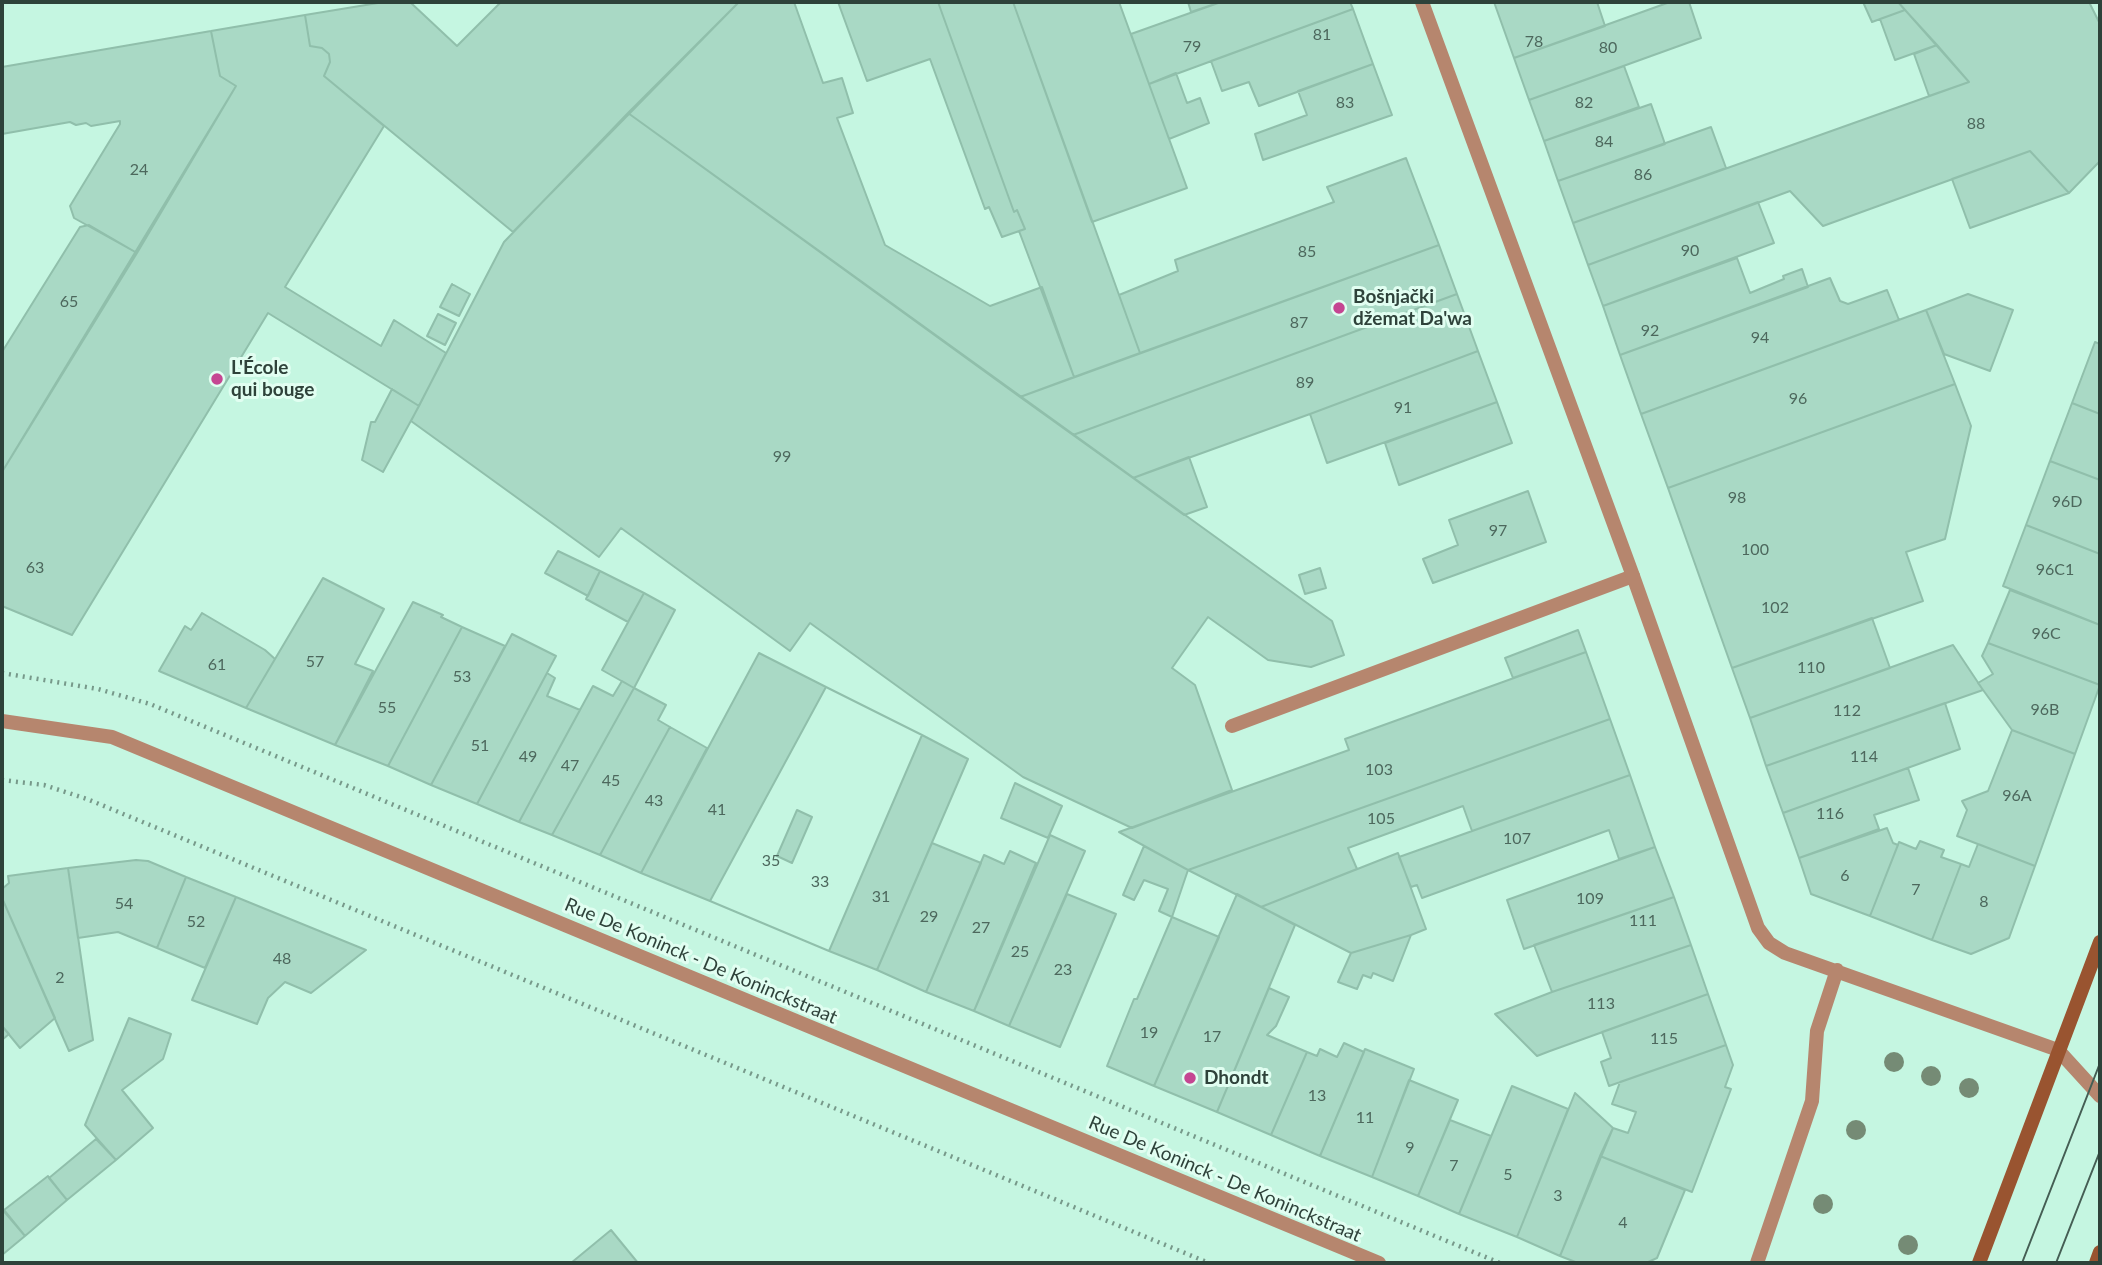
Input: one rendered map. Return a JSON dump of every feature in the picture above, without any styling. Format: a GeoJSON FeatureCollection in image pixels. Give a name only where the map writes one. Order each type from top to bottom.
{"type":"FeatureCollection","features":[{"type":"Feature","properties":{"kind":"street"},"geometry":{"type":"LineString","coordinates":[[1422,2],[1633,576],[1758,928],[1769,943],[1785,953],[2058,1050],[2100,1096]]}},
{"type":"Feature","properties":{"kind":"street"},"geometry":{"type":"LineString","coordinates":[[1232,726],[1633,576]]}},
{"type":"Feature","properties":{"kind":"street","name":"Rue De Koninck - De Koninckstraat"},"geometry":{"type":"LineString","coordinates":[[2,721],[112,737],[1379,1263]]}},
{"type":"Feature","properties":{"kind":"street"},"geometry":{"type":"LineString","coordinates":[[1979,1263],[2100,942]]}},
{"type":"Feature","properties":{"kind":"street"},"geometry":{"type":"LineString","coordinates":[[1757,1263],[1812,1101],[1817,1031],[1836,970]]}},
{"type":"Feature","properties":{"kind":"street"},"geometry":{"type":"LineString","coordinates":[[2096,1263],[2100,1252]]}},
{"type":"Feature","properties":{"kind":"path"},"geometry":{"type":"LineString","coordinates":[[2,673],[98,689],[150,704],[1500,1263]]}},
{"type":"Feature","properties":{"kind":"path"},"geometry":{"type":"LineString","coordinates":[[2,780],[44,785],[87,799],[1209,1263]]}},
{"type":"Feature","properties":{"kind":"building"},"geometry":{"type":"Polygon","coordinates":[[[384,2],[410,2],[457,46],[501,2],[739,2],[513,232],[324,76],[330,62],[329,54],[322,48],[310,46],[305,15],[384,2]]]}},
{"type":"Feature","properties":{"kind":"building"},"geometry":{"type":"Polygon","coordinates":[[[739,2],[794,2],[823,83],[842,78],[853,113],[837,118],[885,245],[990,306],[1042,287],[1074,377],[1020,397],[628,113],[739,2]]]}},
{"type":"Feature","properties":{"kind":"building"},"geometry":{"type":"Polygon","coordinates":[[[838,2],[938,2],[1014,212],[1017,210],[1025,229],[1002,237],[989,207],[985,209],[930,59],[867,81],[838,2]]]}},
{"type":"Feature","properties":{"kind":"building"},"geometry":{"type":"Polygon","coordinates":[[[938,2],[1013,2],[1140,353],[1074,377],[1019,231],[1025,229],[1017,210],[1014,212],[938,2]]]}},
{"type":"Feature","properties":{"kind":"building"},"geometry":{"type":"Polygon","coordinates":[[[1013,2],[1119,2],[1187,188],[1092,222],[1013,2]]]}},
{"type":"Feature","properties":{"kind":"building"},"geometry":{"type":"Polygon","coordinates":[[[1188,2],[1221,2],[1191,12],[1188,2]]]}},
{"type":"Feature","properties":{"kind":"building"},"geometry":{"type":"Polygon","coordinates":[[[1221,2],[1350,2],[1353,9],[1149,84],[1131,34],[1221,2]]]}},
{"type":"Feature","properties":{"kind":"building"},"geometry":{"type":"Polygon","coordinates":[[[1494,2],[1597,2],[1605,26],[1514,58],[1494,2]]]}},
{"type":"Feature","properties":{"kind":"building"},"geometry":{"type":"Polygon","coordinates":[[[1670,2],[1689,2],[1701,38],[1529,100],[1514,58],[1670,2]]]}},
{"type":"Feature","properties":{"kind":"building"},"geometry":{"type":"Polygon","coordinates":[[[1863,2],[1898,2],[1905,10],[1872,22],[1863,2]]]}},
{"type":"Feature","properties":{"kind":"building"},"geometry":{"type":"Polygon","coordinates":[[[1898,2],[2089,2],[2100,24],[2100,161],[2069,193],[2030,151],[1823,226],[1790,191],[1588,265],[1573,223],[1969,82],[1898,2]]]}},
{"type":"Feature","properties":{"kind":"building"},"geometry":{"type":"Polygon","coordinates":[[[1353,9],[1373,64],[1259,106],[1249,82],[1222,91],[1211,61],[1353,9]]]}},
{"type":"Feature","properties":{"kind":"building"},"geometry":{"type":"Polygon","coordinates":[[[1905,10],[1937,45],[1895,60],[1880,19],[1905,10]]]}},
{"type":"Feature","properties":{"kind":"building"},"geometry":{"type":"Polygon","coordinates":[[[305,15],[310,46],[322,48],[329,54],[330,62],[324,76],[384,126],[285,287],[381,346],[394,320],[446,353],[419,406],[268,313],[72,635],[2,606],[2,472],[236,86],[220,76],[211,31],[305,15]]]}},
{"type":"Feature","properties":{"kind":"building"},"geometry":{"type":"Polygon","coordinates":[[[211,31],[220,76],[236,86],[137,253],[74,218],[70,206],[120,121],[91,126],[70,122],[2,134],[2,67],[211,31]]]}},
{"type":"Feature","properties":{"kind":"building"},"geometry":{"type":"Polygon","coordinates":[[[1937,45],[1969,82],[1929,96],[1914,54],[1937,45]]]}},
{"type":"Feature","properties":{"kind":"building"},"geometry":{"type":"Polygon","coordinates":[[[1373,64],[1392,115],[1263,160],[1255,134],[1307,115],[1298,91],[1373,64]]]}},
{"type":"Feature","properties":{"kind":"building"},"geometry":{"type":"Polygon","coordinates":[[[1624,66],[1639,107],[1544,141],[1529,100],[1624,66]]]}},
{"type":"Feature","properties":{"kind":"building"},"geometry":{"type":"Polygon","coordinates":[[[1176,73],[1187,103],[1200,98],[1209,123],[1169,139],[1149,84],[1176,73]]]}},
{"type":"Feature","properties":{"kind":"building"},"geometry":{"type":"Polygon","coordinates":[[[1651,104],[1665,144],[1558,181],[1544,141],[1651,104]]]}},
{"type":"Feature","properties":{"kind":"building"},"geometry":{"type":"Polygon","coordinates":[[[628,113],[1332,621],[1344,655],[1311,667],[1268,660],[1208,617],[1172,668],[1195,685],[1232,790],[1132,828],[1023,777],[810,623],[790,651],[621,528],[599,557],[411,421],[504,242],[628,113]]]}},
{"type":"Feature","properties":{"kind":"building"},"geometry":{"type":"Polygon","coordinates":[[[1711,127],[1726,168],[1573,223],[1558,181],[1711,127]]]}},
{"type":"Feature","properties":{"kind":"building"},"geometry":{"type":"Polygon","coordinates":[[[2030,151],[2069,193],[1970,228],[1952,179],[2030,151]]]}},
{"type":"Feature","properties":{"kind":"building"},"geometry":{"type":"Polygon","coordinates":[[[1406,158],[1439,245],[1140,353],[1119,295],[1178,271],[1175,260],[1334,202],[1327,187],[1406,158]]]}},
{"type":"Feature","properties":{"kind":"building"},"geometry":{"type":"Polygon","coordinates":[[[1758,202],[1774,243],[1603,306],[1588,265],[1758,202]]]}},
{"type":"Feature","properties":{"kind":"building"},"geometry":{"type":"Polygon","coordinates":[[[89,225],[137,253],[2,472],[2,352],[80,227],[89,225]]]}},
{"type":"Feature","properties":{"kind":"building"},"geometry":{"type":"Polygon","coordinates":[[[1439,245],[1457,294],[1073,435],[1020,397],[1439,245]]]}},
{"type":"Feature","properties":{"kind":"building"},"geometry":{"type":"Polygon","coordinates":[[[1737,258],[1750,293],[1802,269],[1808,287],[1620,355],[1603,306],[1737,258]]]}},
{"type":"Feature","properties":{"kind":"building"},"geometry":{"type":"Polygon","coordinates":[[[1830,278],[1840,301],[1848,304],[1887,290],[1899,320],[1641,414],[1620,355],[1830,278]]]}},
{"type":"Feature","properties":{"kind":"building"},"geometry":{"type":"Polygon","coordinates":[[[452,284],[470,294],[459,316],[440,307],[452,284]]]}},
{"type":"Feature","properties":{"kind":"building"},"geometry":{"type":"Polygon","coordinates":[[[1457,294],[1478,351],[1310,414],[1133,478],[1073,435],[1457,294]]]}},
{"type":"Feature","properties":{"kind":"building"},"geometry":{"type":"Polygon","coordinates":[[[1968,294],[2013,310],[1990,371],[1944,354],[1926,310],[1968,294]]]}},
{"type":"Feature","properties":{"kind":"building"},"geometry":{"type":"Polygon","coordinates":[[[1926,310],[1955,384],[1668,488],[1641,414],[1926,310]]]}},
{"type":"Feature","properties":{"kind":"building"},"geometry":{"type":"Polygon","coordinates":[[[438,314],[456,323],[445,345],[427,336],[438,314]]]}},
{"type":"Feature","properties":{"kind":"building"},"geometry":{"type":"Polygon","coordinates":[[[2095,342],[2100,344],[2100,414],[2072,403],[2095,342]]]}},
{"type":"Feature","properties":{"kind":"building"},"geometry":{"type":"Polygon","coordinates":[[[1478,351],[1497,402],[1327,463],[1310,414],[1478,351]]]}},
{"type":"Feature","properties":{"kind":"building"},"geometry":{"type":"Polygon","coordinates":[[[1955,384],[1971,426],[1945,539],[1906,552],[1923,601],[1732,668],[1668,488],[1955,384]]]}},
{"type":"Feature","properties":{"kind":"building"},"geometry":{"type":"Polygon","coordinates":[[[392,389],[419,406],[383,472],[362,460],[371,422],[375,422],[392,389]]]}},
{"type":"Feature","properties":{"kind":"building"},"geometry":{"type":"Polygon","coordinates":[[[1497,402],[1512,443],[1399,485],[1385,443],[1497,402]]]}},
{"type":"Feature","properties":{"kind":"building"},"geometry":{"type":"Polygon","coordinates":[[[2072,403],[2100,414],[2100,480],[2050,461],[2072,403]]]}},
{"type":"Feature","properties":{"kind":"building"},"geometry":{"type":"Polygon","coordinates":[[[1189,457],[1207,507],[1184,515],[1133,478],[1189,457]]]}},
{"type":"Feature","properties":{"kind":"building"},"geometry":{"type":"Polygon","coordinates":[[[2050,461],[2100,480],[2100,554],[2026,525],[2050,461]]]}},
{"type":"Feature","properties":{"kind":"building"},"geometry":{"type":"Polygon","coordinates":[[[1528,491],[1546,542],[1433,583],[1423,559],[1458,545],[1449,520],[1528,491]]]}},
{"type":"Feature","properties":{"kind":"building"},"geometry":{"type":"Polygon","coordinates":[[[2026,525],[2100,554],[2100,625],[2003,586],[2026,525]]]}},
{"type":"Feature","properties":{"kind":"building"},"geometry":{"type":"Polygon","coordinates":[[[558,551],[600,571],[588,596],[545,573],[558,551]]]}},
{"type":"Feature","properties":{"kind":"building"},"geometry":{"type":"Polygon","coordinates":[[[1320,568],[1326,588],[1305,594],[1299,575],[1320,568]]]}},
{"type":"Feature","properties":{"kind":"building"},"geometry":{"type":"Polygon","coordinates":[[[600,571],[644,593],[628,622],[586,599],[600,571]]]}},
{"type":"Feature","properties":{"kind":"building"},"geometry":{"type":"Polygon","coordinates":[[[323,578],[384,609],[355,664],[373,671],[335,745],[246,708],[323,578]]]}},
{"type":"Feature","properties":{"kind":"building"},"geometry":{"type":"Polygon","coordinates":[[[2010,590],[2100,625],[2100,685],[1988,643],[2010,590]]]}},
{"type":"Feature","properties":{"kind":"building"},"geometry":{"type":"Polygon","coordinates":[[[644,593],[675,610],[634,688],[602,670],[644,593]]]}},
{"type":"Feature","properties":{"kind":"building"},"geometry":{"type":"Polygon","coordinates":[[[413,602],[462,627],[388,766],[335,745],[413,602]]]}},
{"type":"Feature","properties":{"kind":"building"},"geometry":{"type":"Polygon","coordinates":[[[202,613],[265,650],[275,659],[246,708],[159,671],[185,626],[191,630],[202,613]]]}},
{"type":"Feature","properties":{"kind":"building"},"geometry":{"type":"Polygon","coordinates":[[[1872,618],[1890,668],[1750,718],[1732,668],[1872,618]]]}},
{"type":"Feature","properties":{"kind":"building"},"geometry":{"type":"Polygon","coordinates":[[[462,627],[505,646],[431,785],[388,766],[462,627]]]}},
{"type":"Feature","properties":{"kind":"building"},"geometry":{"type":"Polygon","coordinates":[[[1578,630],[1586,652],[1513,678],[1505,658],[1578,630]]]}},
{"type":"Feature","properties":{"kind":"building"},"geometry":{"type":"Polygon","coordinates":[[[512,634],[556,656],[477,804],[431,785],[512,634]]]}},
{"type":"Feature","properties":{"kind":"building"},"geometry":{"type":"Polygon","coordinates":[[[1988,643],[2100,685],[2075,754],[2012,730],[1978,683],[1993,674],[1982,656],[1988,643]]]}},
{"type":"Feature","properties":{"kind":"building"},"geometry":{"type":"Polygon","coordinates":[[[1953,645],[1983,690],[1766,766],[1750,718],[1953,645]]]}},
{"type":"Feature","properties":{"kind":"building"},"geometry":{"type":"Polygon","coordinates":[[[1586,652],[1610,719],[1188,870],[1119,832],[1349,750],[1345,739],[1586,652]]]}},
{"type":"Feature","properties":{"kind":"building"},"geometry":{"type":"Polygon","coordinates":[[[759,653],[826,687],[710,901],[641,873],[759,653]]]}},
{"type":"Feature","properties":{"kind":"building"},"geometry":{"type":"Polygon","coordinates":[[[547,673],[555,678],[547,696],[580,710],[519,822],[477,804],[547,673]]]}},
{"type":"Feature","properties":{"kind":"building"},"geometry":{"type":"Polygon","coordinates":[[[622,681],[634,688],[552,835],[519,822],[593,686],[613,696],[622,681]]]}},
{"type":"Feature","properties":{"kind":"building"},"geometry":{"type":"Polygon","coordinates":[[[826,687],[922,735],[829,951],[710,901],[826,687]],[[797,810],[777,856],[792,863],[812,817],[797,810]]]}},
{"type":"Feature","properties":{"kind":"building"},"geometry":{"type":"Polygon","coordinates":[[[826,687],[922,735],[829,951],[710,901],[826,687]]]}},
{"type":"Feature","properties":{"kind":"building"},"geometry":{"type":"Polygon","coordinates":[[[634,688],[666,705],[658,720],[670,727],[600,855],[552,835],[634,688]]]}},
{"type":"Feature","properties":{"kind":"building"},"geometry":{"type":"Polygon","coordinates":[[[1945,703],[1960,749],[1783,813],[1766,766],[1945,703]]]}},
{"type":"Feature","properties":{"kind":"building"},"geometry":{"type":"Polygon","coordinates":[[[1610,719],[1630,775],[1472,831],[1463,806],[1348,848],[1357,869],[1261,907],[1188,870],[1610,719]]]}},
{"type":"Feature","properties":{"kind":"building"},"geometry":{"type":"Polygon","coordinates":[[[670,727],[707,748],[641,873],[600,855],[670,727]]]}},
{"type":"Feature","properties":{"kind":"building"},"geometry":{"type":"Polygon","coordinates":[[[2012,730],[2075,754],[2035,866],[1957,836],[1967,810],[1962,801],[1988,791],[2012,730]]]}},
{"type":"Feature","properties":{"kind":"building"},"geometry":{"type":"Polygon","coordinates":[[[922,735],[968,759],[877,970],[829,951],[922,735]]]}},
{"type":"Feature","properties":{"kind":"building"},"geometry":{"type":"Polygon","coordinates":[[[1908,768],[1919,800],[1874,815],[1879,829],[1799,858],[1783,813],[1908,768]]]}},
{"type":"Feature","properties":{"kind":"building"},"geometry":{"type":"Polygon","coordinates":[[[1630,775],[1655,847],[1619,859],[1609,830],[1422,898],[1417,885],[1411,887],[1399,857],[1630,775]]]}},
{"type":"Feature","properties":{"kind":"building"},"geometry":{"type":"Polygon","coordinates":[[[1015,783],[1062,806],[1048,838],[1001,818],[1015,783]]]}},
{"type":"Feature","properties":{"kind":"building"},"geometry":{"type":"Polygon","coordinates":[[[1887,828],[1893,843],[1898,845],[1870,916],[1811,894],[1799,858],[1887,828]]]}},
{"type":"Feature","properties":{"kind":"building"},"geometry":{"type":"Polygon","coordinates":[[[1050,835],[1085,851],[1009,1026],[974,1011],[1050,835]]]}},
{"type":"Feature","properties":{"kind":"building"},"geometry":{"type":"Polygon","coordinates":[[[1920,841],[1944,850],[1941,857],[1961,864],[1932,940],[1870,916],[1899,842],[1916,849],[1920,841]]]}},
{"type":"Feature","properties":{"kind":"building"},"geometry":{"type":"Polygon","coordinates":[[[932,843],[981,863],[926,992],[877,970],[932,843]]]}},
{"type":"Feature","properties":{"kind":"building"},"geometry":{"type":"Polygon","coordinates":[[[1978,844],[2035,866],[2009,938],[1971,954],[1932,940],[1961,864],[1969,867],[1978,844]]]}},
{"type":"Feature","properties":{"kind":"building"},"geometry":{"type":"Polygon","coordinates":[[[1144,846],[1188,870],[1172,917],[1159,911],[1168,889],[1144,880],[1134,900],[1123,895],[1144,846]]]}},
{"type":"Feature","properties":{"kind":"building"},"geometry":{"type":"Polygon","coordinates":[[[1655,847],[1674,897],[1524,949],[1507,900],[1655,847]]]}},
{"type":"Feature","properties":{"kind":"building"},"geometry":{"type":"Polygon","coordinates":[[[1010,851],[1036,863],[974,1011],[926,992],[984,855],[1004,864],[1010,851]]]}},
{"type":"Feature","properties":{"kind":"building"},"geometry":{"type":"Polygon","coordinates":[[[1398,853],[1426,929],[1411,935],[1351,953],[1261,907],[1398,853]]]}},
{"type":"Feature","properties":{"kind":"building"},"geometry":{"type":"Polygon","coordinates":[[[148,861],[186,877],[157,948],[118,932],[78,938],[68,868],[148,861]]]}},
{"type":"Feature","properties":{"kind":"building"},"geometry":{"type":"Polygon","coordinates":[[[68,868],[93,1040],[69,1051],[2,898],[2,889],[9,883],[8,876],[68,868]]]}},
{"type":"Feature","properties":{"kind":"building"},"geometry":{"type":"Polygon","coordinates":[[[186,877],[236,897],[205,968],[157,948],[186,877]]]}},
{"type":"Feature","properties":{"kind":"building"},"geometry":{"type":"Polygon","coordinates":[[[1067,894],[1116,914],[1060,1047],[1009,1026],[1067,894]]]}},
{"type":"Feature","properties":{"kind":"building"},"geometry":{"type":"Polygon","coordinates":[[[1237,894],[1295,925],[1217,1112],[1154,1086],[1237,894]]]}},
{"type":"Feature","properties":{"kind":"building"},"geometry":{"type":"Polygon","coordinates":[[[236,897],[366,950],[311,993],[285,982],[268,998],[257,1024],[192,1000],[236,897]]]}},
{"type":"Feature","properties":{"kind":"building"},"geometry":{"type":"Polygon","coordinates":[[[1674,897],[1691,945],[1552,992],[1534,945],[1674,897]]]}},
{"type":"Feature","properties":{"kind":"building"},"geometry":{"type":"Polygon","coordinates":[[[2,898],[55,1018],[20,1048],[2,1026],[2,898]]]}},
{"type":"Feature","properties":{"kind":"building"},"geometry":{"type":"Polygon","coordinates":[[[1172,917],[1219,937],[1154,1086],[1107,1066],[1172,917]]]}},
{"type":"Feature","properties":{"kind":"building"},"geometry":{"type":"Polygon","coordinates":[[[1411,935],[1393,981],[1373,973],[1371,978],[1363,975],[1357,989],[1338,982],[1351,953],[1411,935]]]}},
{"type":"Feature","properties":{"kind":"building"},"geometry":{"type":"Polygon","coordinates":[[[1691,945],[1708,994],[1537,1056],[1495,1014],[1552,992],[1691,945]]]}},
{"type":"Feature","properties":{"kind":"building"},"geometry":{"type":"Polygon","coordinates":[[[1269,988],[1289,997],[1276,1026],[1267,1035],[1307,1052],[1271,1135],[1217,1112],[1269,988]]]}},
{"type":"Feature","properties":{"kind":"building"},"geometry":{"type":"Polygon","coordinates":[[[1708,994],[1726,1045],[1609,1086],[1601,1062],[1611,1058],[1602,1032],[1708,994]]]}},
{"type":"Feature","properties":{"kind":"building"},"geometry":{"type":"Polygon","coordinates":[[[129,1018],[171,1034],[163,1059],[122,1090],[153,1128],[116,1160],[85,1125],[129,1018]]]}},
{"type":"Feature","properties":{"kind":"building"},"geometry":{"type":"Polygon","coordinates":[[[2,1026],[9,1034],[2,1040],[2,1026]]]}},
{"type":"Feature","properties":{"kind":"building"},"geometry":{"type":"Polygon","coordinates":[[[1344,1043],[1364,1052],[1320,1156],[1271,1135],[1307,1052],[1317,1056],[1320,1049],[1337,1057],[1344,1043]]]}},
{"type":"Feature","properties":{"kind":"building"},"geometry":{"type":"Polygon","coordinates":[[[1726,1045],[1733,1065],[1725,1087],[1731,1089],[1692,1192],[1600,1156],[1613,1128],[1628,1133],[1636,1112],[1612,1104],[1620,1082],[1726,1045]]]}},
{"type":"Feature","properties":{"kind":"building"},"geometry":{"type":"Polygon","coordinates":[[[1365,1049],[1414,1069],[1372,1177],[1320,1156],[1365,1049]]]}},
{"type":"Feature","properties":{"kind":"building"},"geometry":{"type":"Polygon","coordinates":[[[1409,1080],[1458,1100],[1418,1196],[1372,1177],[1409,1080]]]}},
{"type":"Feature","properties":{"kind":"building"},"geometry":{"type":"Polygon","coordinates":[[[1512,1086],[1568,1109],[1517,1237],[1459,1214],[1512,1086]]]}},
{"type":"Feature","properties":{"kind":"building"},"geometry":{"type":"Polygon","coordinates":[[[1575,1093],[1613,1128],[1560,1256],[1517,1237],[1575,1093]]]}},
{"type":"Feature","properties":{"kind":"building"},"geometry":{"type":"Polygon","coordinates":[[[1450,1120],[1491,1136],[1459,1214],[1418,1196],[1450,1120]]]}},
{"type":"Feature","properties":{"kind":"building"},"geometry":{"type":"Polygon","coordinates":[[[96,1139],[116,1160],[67,1200],[49,1178],[96,1139]]]}},
{"type":"Feature","properties":{"kind":"building"},"geometry":{"type":"Polygon","coordinates":[[[1600,1156],[1685,1190],[1657,1258],[1646,1263],[1578,1263],[1560,1256],[1600,1156]]]}},
{"type":"Feature","properties":{"kind":"building"},"geometry":{"type":"Polygon","coordinates":[[[48,1176],[67,1200],[25,1236],[4,1210],[48,1176]]]}},
{"type":"Feature","properties":{"kind":"building"},"geometry":{"type":"Polygon","coordinates":[[[2,1209],[25,1236],[2,1255],[2,1209]]]}},
{"type":"Feature","properties":{"kind":"building"},"geometry":{"type":"Polygon","coordinates":[[[611,1230],[638,1263],[571,1263],[611,1230]]]}},
{"type":"Feature","properties":{"kind":"tram line"},"geometry":{"type":"LineString","coordinates":[[2022,1263],[2100,1063]]}},
{"type":"Feature","properties":{"kind":"tram line"},"geometry":{"type":"LineString","coordinates":[[2056,1263],[2100,1151]]}},
{"type":"Feature","properties":{"kind":"place","name":"Bošnjački džemat Da'wa"},"geometry":{"type":"Point","coordinates":[1339,308]}},
{"type":"Feature","properties":{"kind":"place","name":"L'École qui bouge"},"geometry":{"type":"Point","coordinates":[217,379]}},
{"type":"Feature","properties":{"kind":"place","name":"Dhondt"},"geometry":{"type":"Point","coordinates":[1190,1078]}}]}
